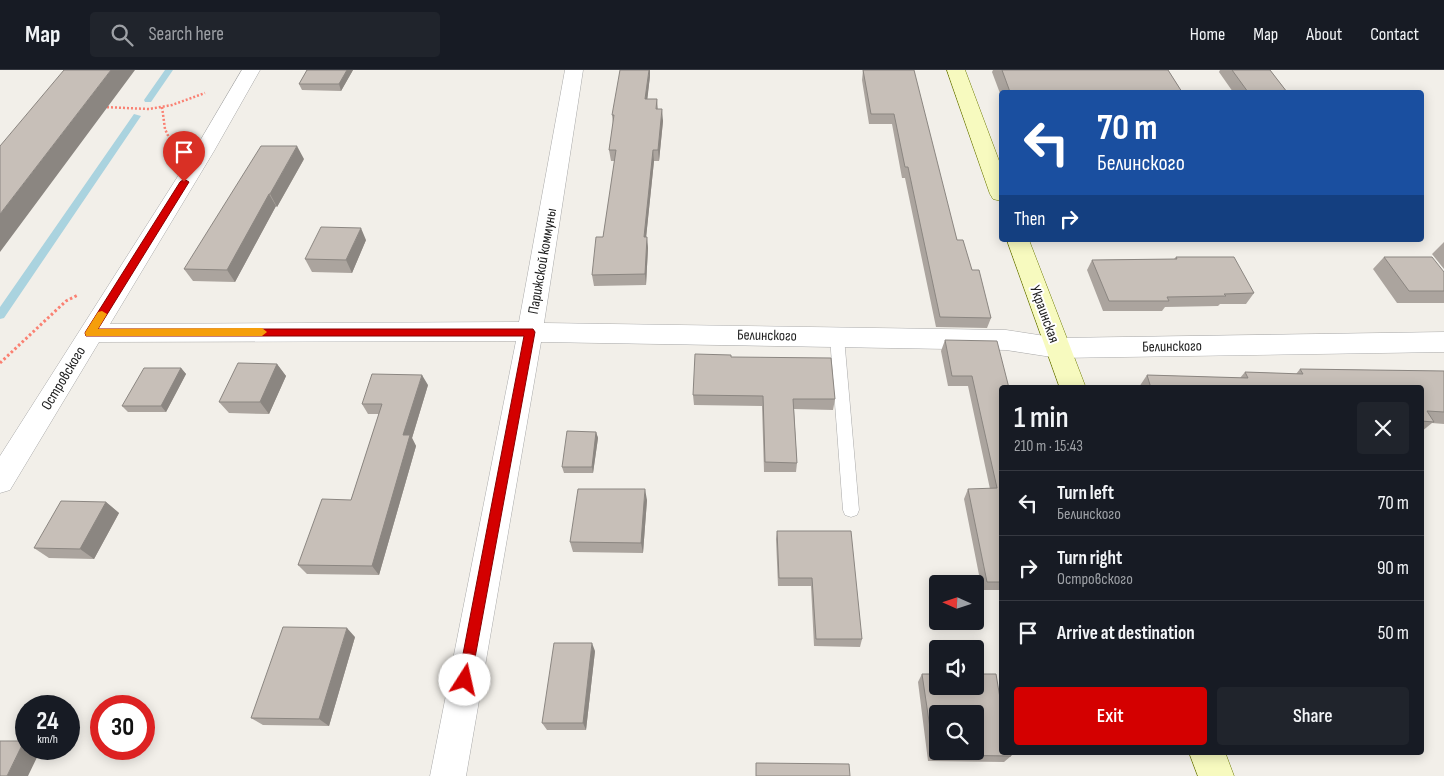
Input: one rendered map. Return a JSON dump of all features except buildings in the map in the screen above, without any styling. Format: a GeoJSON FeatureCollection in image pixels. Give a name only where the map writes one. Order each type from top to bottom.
{"type":"FeatureCollection","features":[{"type":"Feature","properties":{"kind":"street","name":"Парижской коммуны"},"geometry":{"type":"LineString","coordinates":[[448,776],[530,332],[574,70]]}},
{"type":"Feature","properties":{"kind":"street"},"geometry":{"type":"LineString","coordinates":[[956,70],[999,188]]}},
{"type":"Feature","properties":{"kind":"street","name":"Островского"},"geometry":{"type":"LineString","coordinates":[[0,481],[204,151],[246,78]]}},
{"type":"Feature","properties":{"kind":"street","name":"Украинская"},"geometry":{"type":"LineString","coordinates":[[1019,242],[1072,385]]}},
{"type":"Feature","properties":{"kind":"street","name":"Белинского"},"geometry":{"type":"LineString","coordinates":[[90,333],[530,332],[1006,340],[1058,348],[1444,342]]}},
{"type":"Feature","properties":{"kind":"street"},"geometry":{"type":"LineString","coordinates":[[1208,755],[1216,776]]}},
{"type":"Feature","properties":{"kind":"lane"},"geometry":{"type":"LineString","coordinates":[[837,337],[851,510]]}},
{"type":"Feature","properties":{"kind":"path"},"geometry":{"type":"LineString","coordinates":[[102,106],[130,109],[162,107],[224,88],[246,78]]}},
{"type":"Feature","properties":{"kind":"path"},"geometry":{"type":"LineString","coordinates":[[162,107],[165,129],[170,140],[204,151]]}},
{"type":"Feature","properties":{"kind":"path"},"geometry":{"type":"LineString","coordinates":[[0,363],[66,301],[82,293],[99,289],[117,290]]}},
{"type":"Feature","properties":{"kind":"waterway"},"geometry":{"type":"LineString","coordinates":[[148,100],[169,70]]}},
{"type":"Feature","properties":{"kind":"waterway"},"geometry":{"type":"LineString","coordinates":[[0,315],[137,116]]}},
{"type":"Feature","properties":{"kind":"slow traffic"},"geometry":{"type":"LineString","coordinates":[[102,314],[90,333],[262,332]]}},
{"type":"Feature","properties":{"kind":"route"},"geometry":{"type":"LineString","coordinates":[[184,182],[90,333],[530,332],[465,680]]}}]}
